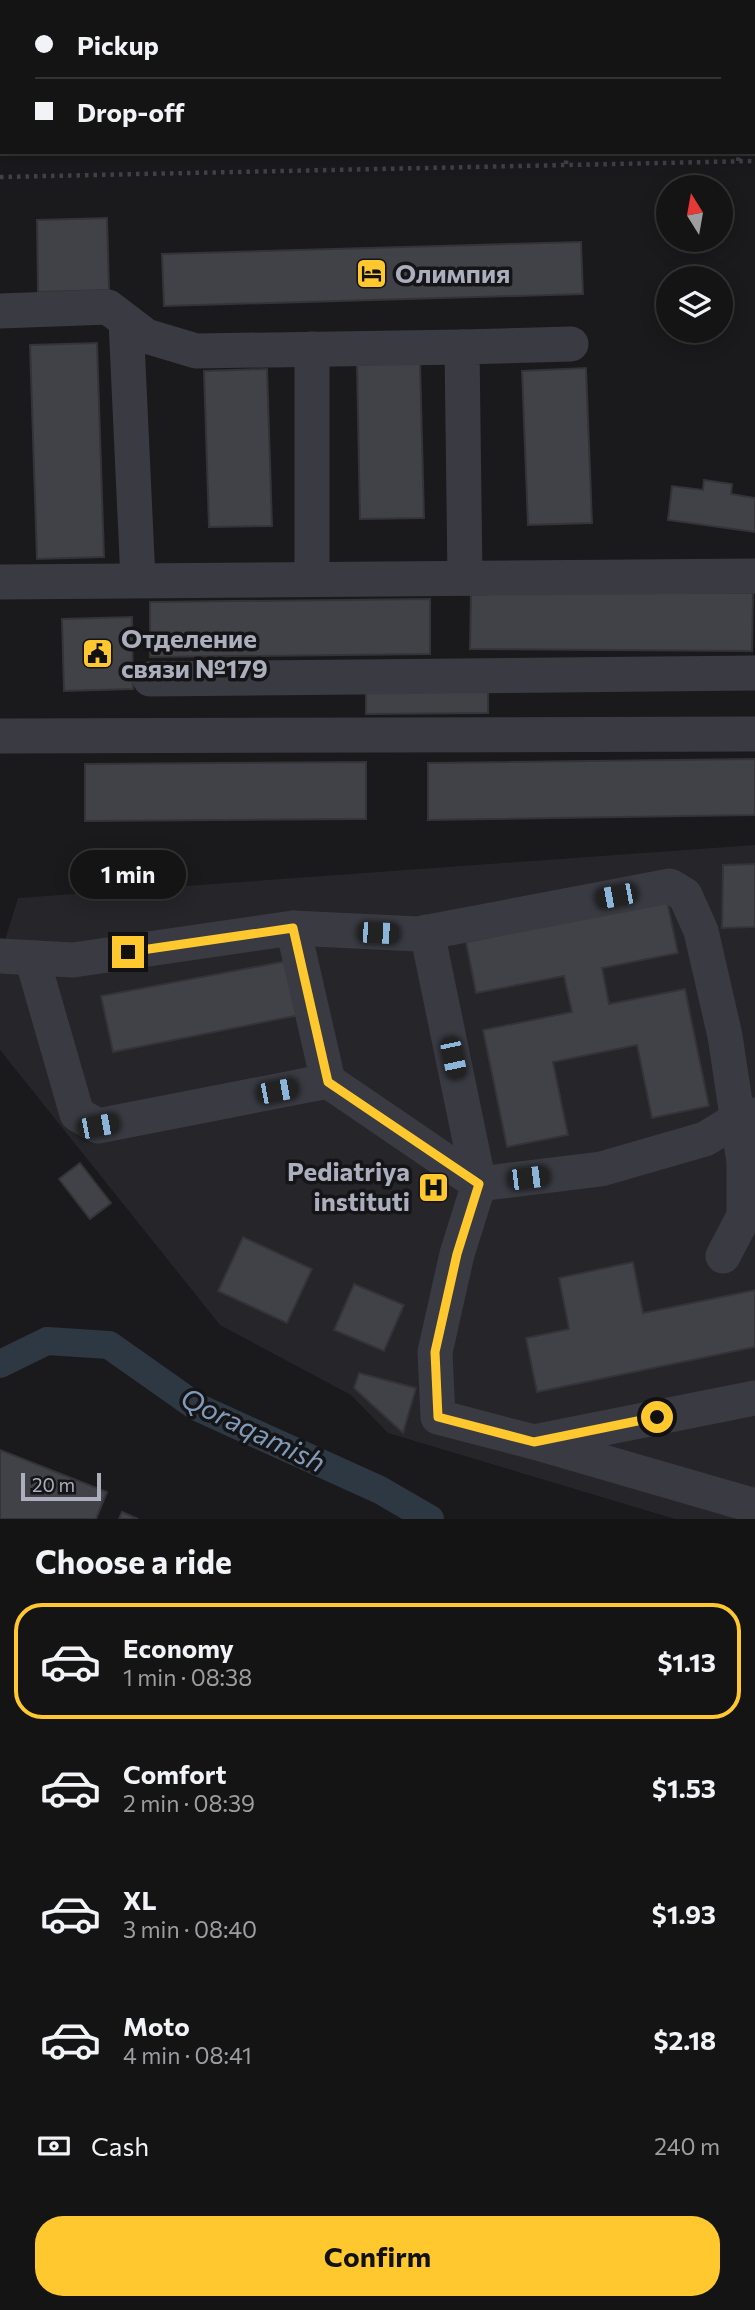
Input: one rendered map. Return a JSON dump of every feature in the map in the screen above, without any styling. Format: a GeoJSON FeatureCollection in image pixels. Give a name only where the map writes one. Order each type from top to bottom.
{"type":"FeatureCollection","features":[{"type":"Feature","properties":{"kind":"street"},"geometry":{"type":"LineString","coordinates":[[0,311],[108,307],[146,336],[196,351],[571,344]]}},
{"type":"Feature","properties":{"kind":"street"},"geometry":{"type":"LineString","coordinates":[[126,321],[138,580]]}},
{"type":"Feature","properties":{"kind":"street"},"geometry":{"type":"LineString","coordinates":[[462,347],[465,577]]}},
{"type":"Feature","properties":{"kind":"street"},"geometry":{"type":"LineString","coordinates":[[312,349],[312,578]]}},
{"type":"Feature","properties":{"kind":"street"},"geometry":{"type":"LineString","coordinates":[[0,582],[755,576]]}},
{"type":"Feature","properties":{"kind":"street"},"geometry":{"type":"LineString","coordinates":[[150,679],[755,673]]}},
{"type":"Feature","properties":{"kind":"street"},"geometry":{"type":"LineString","coordinates":[[0,736],[755,734]]}},
{"type":"Feature","properties":{"kind":"street"},"geometry":{"type":"LineString","coordinates":[[328,1082],[98,1126],[77,1114],[16,957],[73,960],[293,928],[418,934],[670,886],[685,895],[701,931],[742,1060],[747,1117],[744,1216],[723,1256]]}},
{"type":"Feature","properties":{"kind":"street"},"geometry":{"type":"LineString","coordinates":[[293,928],[328,1082],[479,1184],[601,1170],[705,1139],[747,1117]]}},
{"type":"Feature","properties":{"kind":"street"},"geometry":{"type":"LineString","coordinates":[[427,932],[479,1184],[457,1254],[435,1352],[438,1417],[755,1506]]}},
{"type":"Feature","properties":{"kind":"street"},"geometry":{"type":"LineString","coordinates":[[534,1442],[755,1398]]}},
{"type":"Feature","properties":{"kind":"path"},"geometry":{"type":"LineString","coordinates":[[566,164],[567,154]]}},
{"type":"Feature","properties":{"kind":"path"},"geometry":{"type":"LineString","coordinates":[[738,161],[740,154]]}},
{"type":"Feature","properties":{"kind":"path"},"geometry":{"type":"LineString","coordinates":[[0,177],[755,161]]}},
{"type":"Feature","properties":{"kind":"shaded area","name":"Pediatriya instituti"},"geometry":{"type":"Polygon","coordinates":[[[755,845],[755,1519],[675,1519],[388,1433],[351,1395],[220,1325],[0,1050],[0,956],[18,898],[755,845]]]}},
{"type":"Feature","properties":{"kind":"building"},"geometry":{"type":"Polygon","coordinates":[[[107,218],[109,290],[38,292],[37,220],[107,218]]]}},
{"type":"Feature","properties":{"kind":"building","name":"Олимпия"},"geometry":{"type":"Polygon","coordinates":[[[581,242],[583,294],[164,306],[162,254],[581,242]]]}},
{"type":"Feature","properties":{"kind":"building"},"geometry":{"type":"Polygon","coordinates":[[[97,343],[104,557],[37,559],[30,345],[97,343]]]}},
{"type":"Feature","properties":{"kind":"building"},"geometry":{"type":"Polygon","coordinates":[[[420,363],[424,518],[360,519],[357,364],[420,363]]]}},
{"type":"Feature","properties":{"kind":"building"},"geometry":{"type":"Polygon","coordinates":[[[586,368],[592,523],[528,525],[522,371],[586,368]]]}},
{"type":"Feature","properties":{"kind":"building"},"geometry":{"type":"Polygon","coordinates":[[[267,369],[272,526],[209,527],[204,371],[267,369]]]}},
{"type":"Feature","properties":{"kind":"building"},"geometry":{"type":"Polygon","coordinates":[[[704,480],[732,484],[731,494],[755,498],[755,532],[668,520],[672,486],[703,490],[704,480]]]}},
{"type":"Feature","properties":{"kind":"building"},"geometry":{"type":"Polygon","coordinates":[[[471,592],[753,593],[752,651],[470,649],[471,592]]]}},
{"type":"Feature","properties":{"kind":"building"},"geometry":{"type":"Polygon","coordinates":[[[430,599],[430,654],[150,657],[150,602],[430,599]]]}},
{"type":"Feature","properties":{"kind":"building"},"geometry":{"type":"Polygon","coordinates":[[[132,617],[133,689],[64,691],[62,619],[132,617]]]}},
{"type":"Feature","properties":{"kind":"building"},"geometry":{"type":"Polygon","coordinates":[[[488,683],[488,713],[366,714],[366,684],[488,683]]]}},
{"type":"Feature","properties":{"kind":"building"},"geometry":{"type":"Polygon","coordinates":[[[755,759],[755,815],[428,820],[428,763],[755,759]]]}},
{"type":"Feature","properties":{"kind":"building"},"geometry":{"type":"Polygon","coordinates":[[[366,762],[366,819],[85,821],[85,764],[366,762]]]}},
{"type":"Feature","properties":{"kind":"building"},"geometry":{"type":"Polygon","coordinates":[[[755,864],[755,927],[722,928],[723,865],[755,864]]]}},
{"type":"Feature","properties":{"kind":"building"},"geometry":{"type":"Polygon","coordinates":[[[667,901],[678,953],[602,968],[609,1004],[685,989],[709,1106],[652,1118],[637,1045],[553,1062],[568,1135],[507,1147],[483,1030],[572,1012],[564,976],[476,993],[466,942],[667,901]]]}},
{"type":"Feature","properties":{"kind":"building"},"geometry":{"type":"Polygon","coordinates":[[[292,960],[305,1014],[113,1052],[101,996],[292,960]]]}},
{"type":"Feature","properties":{"kind":"building"},"geometry":{"type":"Polygon","coordinates":[[[80,1163],[111,1203],[90,1219],[59,1179],[80,1163]]]}},
{"type":"Feature","properties":{"kind":"building"},"geometry":{"type":"Polygon","coordinates":[[[243,1237],[312,1269],[287,1323],[218,1291],[243,1237]]]}},
{"type":"Feature","properties":{"kind":"building"},"geometry":{"type":"Polygon","coordinates":[[[633,1262],[643,1313],[755,1290],[755,1347],[537,1392],[526,1338],[569,1329],[559,1278],[633,1262]]]}},
{"type":"Feature","properties":{"kind":"building"},"geometry":{"type":"Polygon","coordinates":[[[354,1284],[404,1305],[384,1351],[334,1330],[354,1284]]]}},
{"type":"Feature","properties":{"kind":"building"},"geometry":{"type":"Polygon","coordinates":[[[359,1373],[416,1388],[403,1433],[354,1388],[359,1373]]]}},
{"type":"Feature","properties":{"kind":"building"},"geometry":{"type":"Polygon","coordinates":[[[0,1450],[107,1492],[96,1519],[0,1519],[0,1450]]]}},
{"type":"Feature","properties":{"kind":"building"},"geometry":{"type":"Polygon","coordinates":[[[122,1512],[138,1519],[119,1519],[122,1512]]]}},
{"type":"Feature","properties":{"kind":"waterway","name":"Qoraqamish"},"geometry":{"type":"LineString","coordinates":[[0,1364],[47,1341],[109,1345],[197,1407],[380,1490],[430,1519]]}},
{"type":"Feature","properties":{"kind":"place","name":"Олимпия"},"geometry":{"type":"Point","coordinates":[372,274]}},
{"type":"Feature","properties":{"kind":"place","name":"Отделение связи №179"},"geometry":{"type":"Point","coordinates":[98,654]}},
{"type":"Feature","properties":{"kind":"place","name":"Pediatriya instituti"},"geometry":{"type":"Point","coordinates":[433,1187]}},
{"type":"Feature","properties":{"kind":"route"},"geometry":{"type":"LineString","coordinates":[[128,952],[293,928],[328,1082],[479,1184],[457,1254],[435,1352],[438,1417],[534,1442],[657,1417]]}}]}
